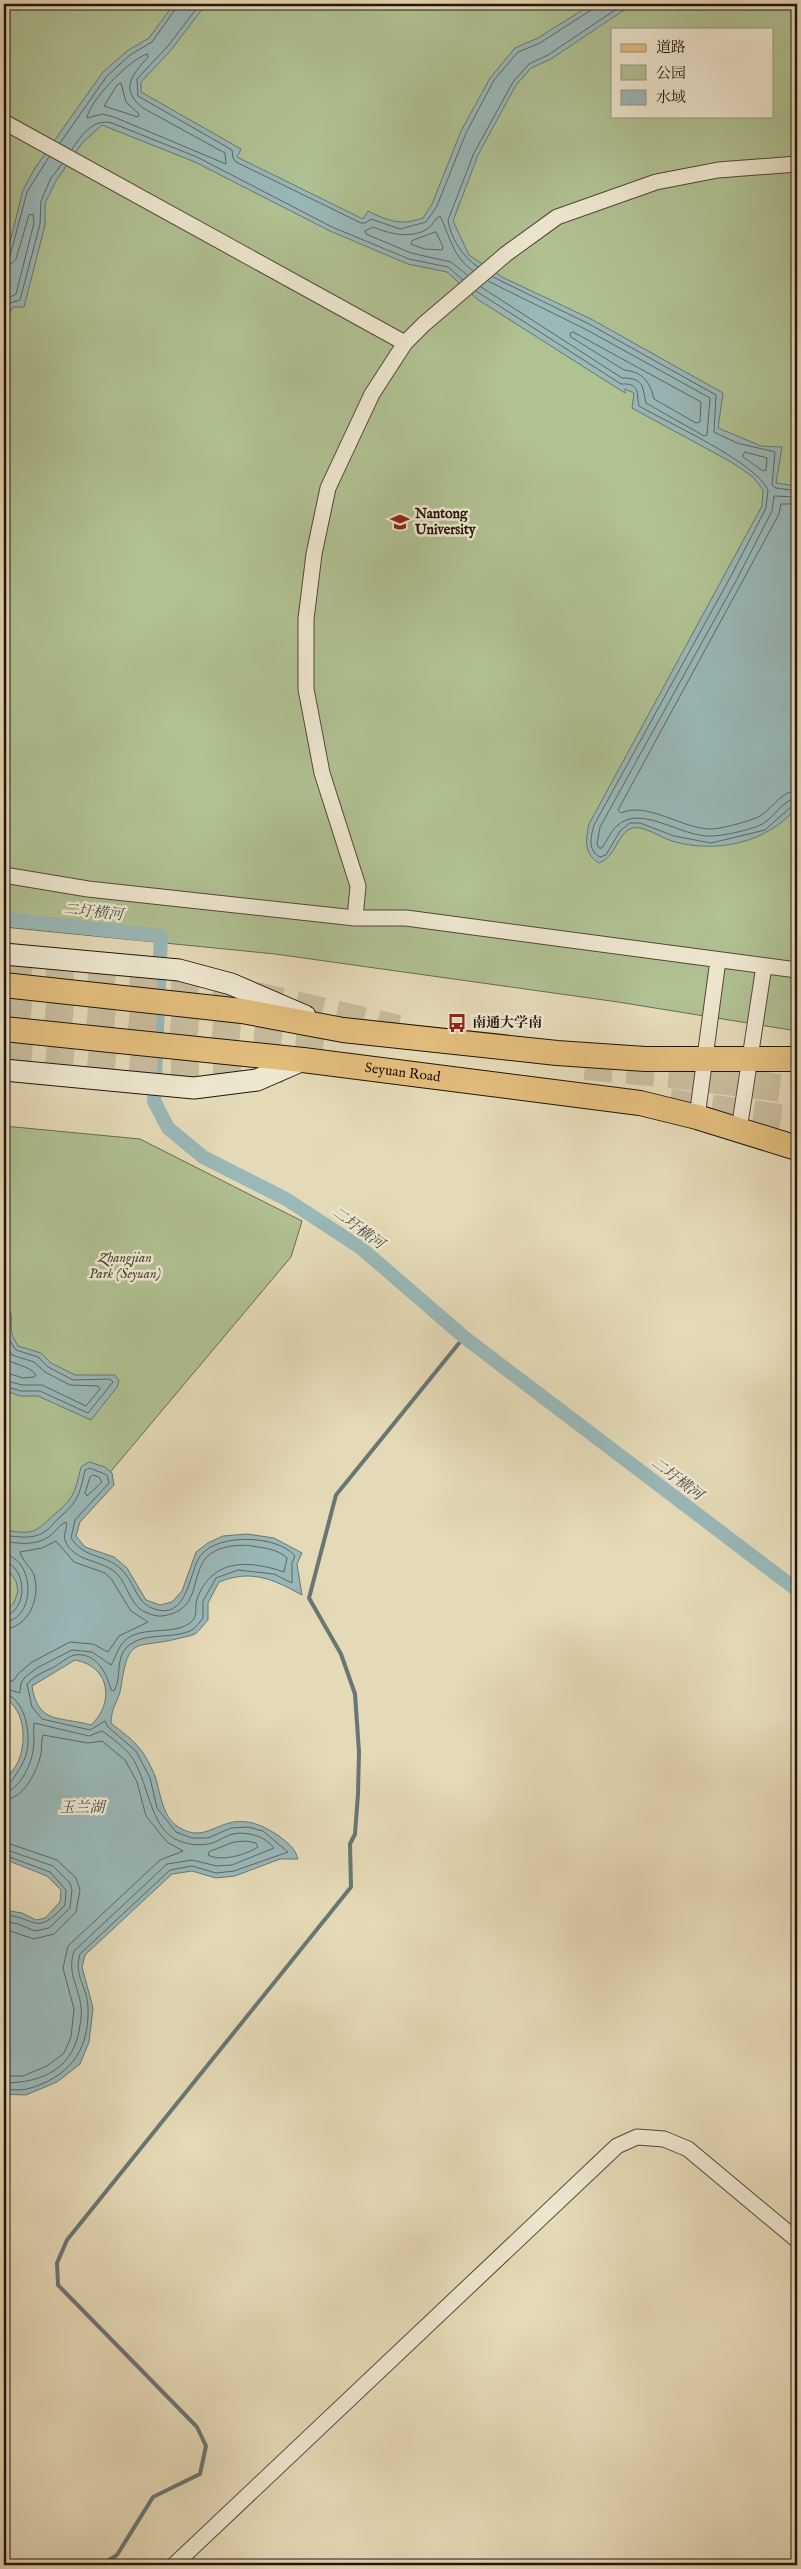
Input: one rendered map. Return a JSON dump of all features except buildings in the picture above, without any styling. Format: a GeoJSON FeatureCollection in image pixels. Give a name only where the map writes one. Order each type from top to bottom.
{"type":"FeatureCollection","features":[{"type":"Feature","properties":{"kind":"main road"},"geometry":{"type":"LineString","coordinates":[[4,986],[242,1011],[343,1030],[557,1053],[645,1060],[797,1059]]}},
{"type":"Feature","properties":{"kind":"main road","name":"Seyuan Road"},"geometry":{"type":"LineString","coordinates":[[4,1029],[303,1060],[640,1103],[697,1117],[797,1148]]}},
{"type":"Feature","properties":{"kind":"street"},"geometry":{"type":"LineString","coordinates":[[4,122],[405,343]]}},
{"type":"Feature","properties":{"kind":"street"},"geometry":{"type":"LineString","coordinates":[[355,918],[358,886],[322,773],[306,689],[306,619],[314,554],[328,488],[372,394],[405,343],[491,267],[558,218],[656,182],[718,170],[797,164]]}},
{"type":"Feature","properties":{"kind":"street"},"geometry":{"type":"LineString","coordinates":[[4,875],[88,889],[355,918],[406,918],[797,970]]}},
{"type":"Feature","properties":{"kind":"street"},"geometry":{"type":"LineString","coordinates":[[4,954],[179,970],[231,984],[286,1009],[343,1030]]}},
{"type":"Feature","properties":{"kind":"street"},"geometry":{"type":"LineString","coordinates":[[697,1117],[718,960]]}},
{"type":"Feature","properties":{"kind":"street"},"geometry":{"type":"LineString","coordinates":[[740,1130],[764,966]]}},
{"type":"Feature","properties":{"kind":"street"},"geometry":{"type":"LineString","coordinates":[[4,1070],[194,1088],[257,1080],[303,1060]]}},
{"type":"Feature","properties":{"kind":"street"},"geometry":{"type":"LineString","coordinates":[[174,2565],[617,2146],[637,2137],[664,2139],[688,2149],[797,2240]]}},
{"type":"Feature","properties":{"kind":"green space","name":"Nantong University"},"geometry":{"type":"Polygon","coordinates":[[[4,4],[797,4],[797,1031],[618,1002],[275,954],[4,927],[4,4]]]}},
{"type":"Feature","properties":{"kind":"green space","name":"Zhangjian Park (Seyuan)"},"geometry":{"type":"Polygon","coordinates":[[[4,1126],[140,1139],[302,1221],[291,1257],[65,1526],[4,1631],[4,1126]]]}},
{"type":"Feature","properties":{"kind":"water"},"geometry":{"type":"Polygon","coordinates":[[[174,4],[206,4],[171,50],[141,82],[141,92],[241,149],[237,157],[363,219],[368,211],[388,220],[408,222],[423,218],[432,204],[461,131],[490,78],[515,48],[538,38],[592,4],[633,4],[551,59],[531,68],[516,85],[478,155],[453,221],[469,255],[504,278],[591,319],[723,393],[718,428],[761,446],[782,447],[776,483],[797,486],[797,807],[785,819],[756,837],[740,842],[706,846],[672,841],[642,828],[632,828],[623,835],[605,860],[599,863],[590,855],[587,846],[589,824],[762,506],[763,490],[753,477],[733,463],[632,408],[634,393],[625,389],[625,393],[477,299],[447,272],[408,264],[330,231],[195,162],[102,125],[82,143],[56,181],[45,203],[45,225],[24,307],[13,307],[4,322],[4,259],[23,190],[35,168],[103,72],[127,51],[149,38],[174,4]]]}},
{"type":"Feature","properties":{"kind":"water"},"geometry":{"type":"Polygon","coordinates":[[[4,1305],[10,1311],[11,1330],[18,1346],[41,1353],[51,1363],[75,1375],[115,1375],[119,1381],[117,1387],[91,1420],[38,1396],[20,1396],[4,1390],[4,1305]]]}},
{"type":"Feature","properties":{"kind":"water","name":"玉兰湖"},"geometry":{"type":"Polygon","coordinates":[[[89,1462],[105,1467],[112,1473],[114,1485],[80,1522],[76,1536],[85,1547],[114,1557],[127,1568],[146,1600],[160,1605],[172,1602],[182,1591],[196,1552],[208,1543],[223,1536],[247,1534],[274,1538],[302,1553],[297,1564],[302,1595],[271,1580],[252,1576],[231,1578],[219,1582],[208,1603],[208,1620],[195,1634],[144,1645],[132,1651],[127,1658],[111,1723],[134,1742],[144,1755],[155,1776],[166,1813],[175,1825],[189,1832],[200,1833],[229,1823],[249,1822],[262,1826],[285,1841],[293,1849],[298,1859],[280,1859],[235,1876],[216,1878],[192,1871],[172,1874],[85,1955],[82,1967],[93,2008],[89,2042],[80,2064],[57,2082],[26,2095],[4,2094],[4,1910],[22,1913],[36,1920],[45,1918],[60,1902],[61,1890],[47,1876],[4,1859],[3,1787],[4,1782],[16,1766],[20,1756],[23,1737],[17,1710],[4,1699],[4,1612],[14,1603],[18,1591],[16,1581],[4,1564],[4,1530],[28,1532],[43,1525],[71,1498],[81,1467],[89,1462]],[[75,1660],[32,1686],[35,1699],[45,1713],[52,1717],[91,1725],[99,1716],[106,1696],[105,1686],[102,1677],[87,1664],[75,1660]]]}},
{"type":"Feature","properties":{"kind":"waterway","name":"二圩横河"},"geometry":{"type":"LineString","coordinates":[[4,919],[161,936],[154,1101],[168,1128],[203,1157],[286,1199],[361,1248],[464,1337],[797,1590]]}},
{"type":"Feature","properties":{"kind":"waterway"},"geometry":{"type":"LineString","coordinates":[[101,2565],[117,2555],[153,2497],[200,2474],[206,2446],[197,2427],[58,2285],[57,2263],[67,2240],[351,1887],[350,1844],[355,1834],[359,1752],[355,1694],[341,1654],[309,1598],[336,1495],[464,1337]]}},
{"type":"Feature","properties":{"kind":"tunnel"},"geometry":{"type":"LineString","coordinates":[[4,969],[244,993],[398,1029]]}},
{"type":"Feature","properties":{"kind":"tunnel"},"geometry":{"type":"LineString","coordinates":[[4,1003],[331,1037]]}},
{"type":"Feature","properties":{"kind":"tunnel"},"geometry":{"type":"LineString","coordinates":[[4,1052],[171,1070],[291,1069]]}},
{"type":"Feature","properties":{"kind":"tunnel"},"geometry":{"type":"LineString","coordinates":[[585,1066],[671,1074],[797,1090]]}},
{"type":"Feature","properties":{"kind":"tunnel"},"geometry":{"type":"LineString","coordinates":[[670,1103],[797,1120]]}},
{"type":"Feature","properties":{"kind":"place","name":"Nantong University"},"geometry":{"type":"Point","coordinates":[400,522]}},
{"type":"Feature","properties":{"kind":"place","name":"南通大学南"},"geometry":{"type":"Point","coordinates":[457,1023]}}]}
